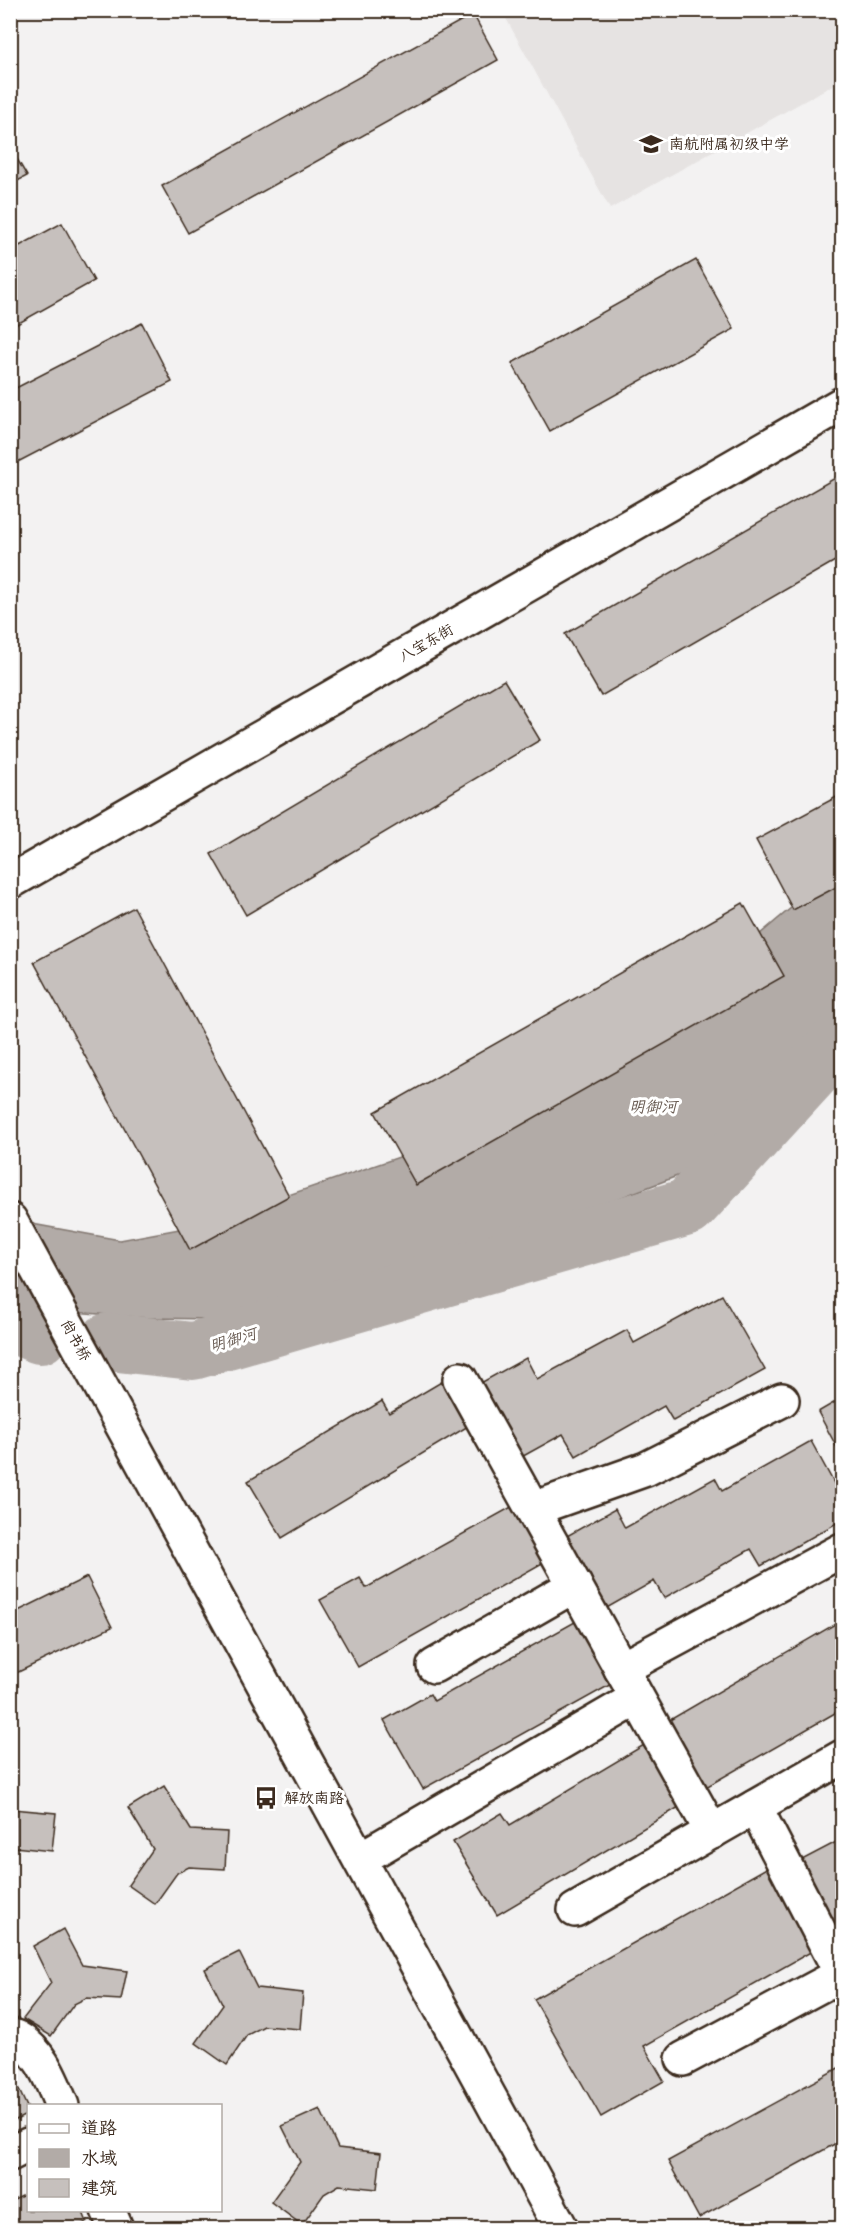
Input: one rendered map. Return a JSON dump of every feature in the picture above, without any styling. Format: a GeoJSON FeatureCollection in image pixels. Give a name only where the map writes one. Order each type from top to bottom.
{"type":"FeatureCollection","features":[{"type":"Feature","properties":{"kind":"street","name":"八宝东街"},"geometry":{"type":"LineString","coordinates":[[10,882],[843,404]]}},
{"type":"Feature","properties":{"kind":"street"},"geometry":{"type":"LineString","coordinates":[[15,1228],[561,2229]]}},
{"type":"Feature","properties":{"kind":"street"},"geometry":{"type":"LineString","coordinates":[[460,1379],[712,1832]]}},
{"type":"Feature","properties":{"kind":"street"},"geometry":{"type":"LineString","coordinates":[[533,1509],[646,1468],[782,1400]]}},
{"type":"Feature","properties":{"kind":"street"},"geometry":{"type":"LineString","coordinates":[[621,1669],[843,1550]]}},
{"type":"Feature","properties":{"kind":"street"},"geometry":{"type":"LineString","coordinates":[[434,1666],[575,1585]]}},
{"type":"Feature","properties":{"kind":"street"},"geometry":{"type":"LineString","coordinates":[[360,1859],[637,1698]]}},
{"type":"Feature","properties":{"kind":"street"},"geometry":{"type":"LineString","coordinates":[[575,1910],[843,1757]]}},
{"type":"Feature","properties":{"kind":"street"},"geometry":{"type":"LineString","coordinates":[[683,2059],[842,1974],[755,1807]]}},
{"type":"Feature","properties":{"kind":"street"},"geometry":{"type":"LineString","coordinates":[[10,2036],[20,2038],[40,2061],[61,2104]]}},
{"type":"Feature","properties":{"kind":"street"},"geometry":{"type":"LineString","coordinates":[[10,2154],[27,2146]]}},
{"type":"Feature","properties":{"kind":"street"},"geometry":{"type":"LineString","coordinates":[[108,2212],[116,2229]]}},
{"type":"Feature","properties":{"kind":"shaded area","name":"南航附属初级中学"},"geometry":{"type":"Polygon","coordinates":[[[502,11],[842,11],[842,80],[610,209],[502,11]]]}},
{"type":"Feature","properties":{"kind":"water","name":"明御河"},"geometry":{"type":"Polygon","coordinates":[[[842,865],[842,1048],[743,1134],[680,1175],[441,1266],[253,1314],[208,1319],[149,1318],[11,1307],[10,1220],[120,1240],[201,1225],[475,1131],[670,1010],[842,865]]]}},
{"type":"Feature","properties":{"kind":"building"},"geometry":{"type":"Polygon","coordinates":[[[473,14],[498,60],[188,233],[162,186],[473,14]]]}},
{"type":"Feature","properties":{"kind":"building"},"geometry":{"type":"Polygon","coordinates":[[[10,147],[27,176],[10,185],[10,147]]]}},
{"type":"Feature","properties":{"kind":"building"},"geometry":{"type":"Polygon","coordinates":[[[62,223],[94,281],[10,328],[10,251],[62,223]]]}},
{"type":"Feature","properties":{"kind":"building"},"geometry":{"type":"Polygon","coordinates":[[[696,260],[734,329],[550,431],[512,363],[696,260]]]}},
{"type":"Feature","properties":{"kind":"building"},"geometry":{"type":"Polygon","coordinates":[[[142,323],[172,382],[10,466],[10,391],[142,323]]]}},
{"type":"Feature","properties":{"kind":"building"},"geometry":{"type":"Polygon","coordinates":[[[842,474],[842,557],[601,696],[565,634],[842,474]]]}},
{"type":"Feature","properties":{"kind":"building"},"geometry":{"type":"Polygon","coordinates":[[[504,680],[540,740],[246,915],[211,854],[504,680]]]}},
{"type":"Feature","properties":{"kind":"building"},"geometry":{"type":"Polygon","coordinates":[[[842,794],[842,884],[793,910],[756,840],[842,794]]]}},
{"type":"Feature","properties":{"kind":"building"},"geometry":{"type":"Polygon","coordinates":[[[743,903],[784,976],[416,1185],[375,1112],[743,903]]]}},
{"type":"Feature","properties":{"kind":"building"},"geometry":{"type":"Polygon","coordinates":[[[134,907],[289,1196],[190,1250],[34,962],[134,907]]]}},
{"type":"Feature","properties":{"kind":"building"},"geometry":{"type":"Polygon","coordinates":[[[722,1295],[765,1370],[673,1421],[664,1406],[576,1456],[563,1434],[518,1459],[477,1385],[526,1358],[537,1379],[627,1330],[634,1343],[722,1295]]]}},
{"type":"Feature","properties":{"kind":"building"},"geometry":{"type":"Polygon","coordinates":[[[448,1378],[475,1422],[282,1538],[248,1481],[382,1401],[389,1413],[448,1378]]]}},
{"type":"Feature","properties":{"kind":"building"},"geometry":{"type":"Polygon","coordinates":[[[842,1398],[842,1457],[818,1412],[842,1398]]]}},
{"type":"Feature","properties":{"kind":"building"},"geometry":{"type":"Polygon","coordinates":[[[811,1441],[842,1498],[842,1520],[761,1566],[751,1549],[664,1598],[654,1581],[605,1609],[565,1537],[615,1509],[625,1528],[715,1478],[722,1491],[811,1441]]]}},
{"type":"Feature","properties":{"kind":"building"},"geometry":{"type":"Polygon","coordinates":[[[515,1505],[546,1561],[358,1667],[320,1600],[360,1578],[366,1588],[515,1505]]]}},
{"type":"Feature","properties":{"kind":"building"},"geometry":{"type":"Polygon","coordinates":[[[87,1577],[112,1627],[10,1676],[10,1615],[87,1577]]]}},
{"type":"Feature","properties":{"kind":"building"},"geometry":{"type":"Polygon","coordinates":[[[582,1618],[617,1681],[423,1789],[384,1720],[430,1694],[434,1701],[582,1618]]]}},
{"type":"Feature","properties":{"kind":"building"},"geometry":{"type":"Polygon","coordinates":[[[842,1620],[842,1709],[706,1787],[668,1721],[842,1620]]]}},
{"type":"Feature","properties":{"kind":"building"},"geometry":{"type":"Polygon","coordinates":[[[649,1742],[686,1803],[497,1915],[453,1842],[502,1813],[510,1825],[649,1742]]]}},
{"type":"Feature","properties":{"kind":"building"},"geometry":{"type":"Polygon","coordinates":[[[164,1786],[191,1830],[227,1832],[225,1869],[189,1867],[177,1873],[155,1904],[128,1885],[153,1849],[128,1808],[164,1786]]]}},
{"type":"Feature","properties":{"kind":"building"},"geometry":{"type":"Polygon","coordinates":[[[10,1803],[13,1809],[56,1813],[52,1851],[14,1847],[10,1849],[10,1803]]]}},
{"type":"Feature","properties":{"kind":"building"},"geometry":{"type":"Polygon","coordinates":[[[842,1839],[842,1940],[798,1862],[842,1839]]]}},
{"type":"Feature","properties":{"kind":"building"},"geometry":{"type":"Polygon","coordinates":[[[770,1866],[816,1949],[644,2046],[664,2081],[601,2117],[534,1999],[770,1866]]]}},
{"type":"Feature","properties":{"kind":"building"},"geometry":{"type":"Polygon","coordinates":[[[63,1929],[82,1965],[127,1971],[121,2000],[86,1998],[74,2004],[51,2036],[23,2019],[51,1983],[33,1946],[63,1929]]]}},
{"type":"Feature","properties":{"kind":"building"},"geometry":{"type":"Polygon","coordinates":[[[239,1952],[257,1988],[303,1993],[300,2029],[264,2026],[247,2035],[227,2065],[196,2043],[223,2005],[205,1969],[239,1952]]]}},
{"type":"Feature","properties":{"kind":"building"},"geometry":{"type":"Polygon","coordinates":[[[842,2066],[842,2140],[699,2218],[668,2161],[842,2066]]]}},
{"type":"Feature","properties":{"kind":"building"},"geometry":{"type":"Polygon","coordinates":[[[10,2071],[27,2107],[27,2114],[10,2123],[10,2071]]]}},
{"type":"Feature","properties":{"kind":"building"},"geometry":{"type":"Polygon","coordinates":[[[320,2109],[338,2148],[381,2153],[377,2189],[339,2185],[324,2194],[302,2225],[271,2202],[300,2162],[282,2126],[320,2109]]]}},
{"type":"Feature","properties":{"kind":"building"},"geometry":{"type":"Polygon","coordinates":[[[27,2194],[27,2212],[83,2212],[87,2222],[74,2228],[10,2228],[10,2202],[27,2194]]]}},
{"type":"Feature","properties":{"kind":"waterway","name":"明御河"},"geometry":{"type":"LineString","coordinates":[[108,1342],[193,1351],[688,1207],[842,1039]]}},
{"type":"Feature","properties":{"kind":"waterway","name":"明御河"},"geometry":{"type":"LineString","coordinates":[[10,1323],[40,1335]]}},
{"type":"Feature","properties":{"kind":"place","name":"南航附属初级中学"},"geometry":{"type":"Point","coordinates":[651,144]}},
{"type":"Feature","properties":{"kind":"place","name":"解放南路"},"geometry":{"type":"Point","coordinates":[266,1798]}}]}
